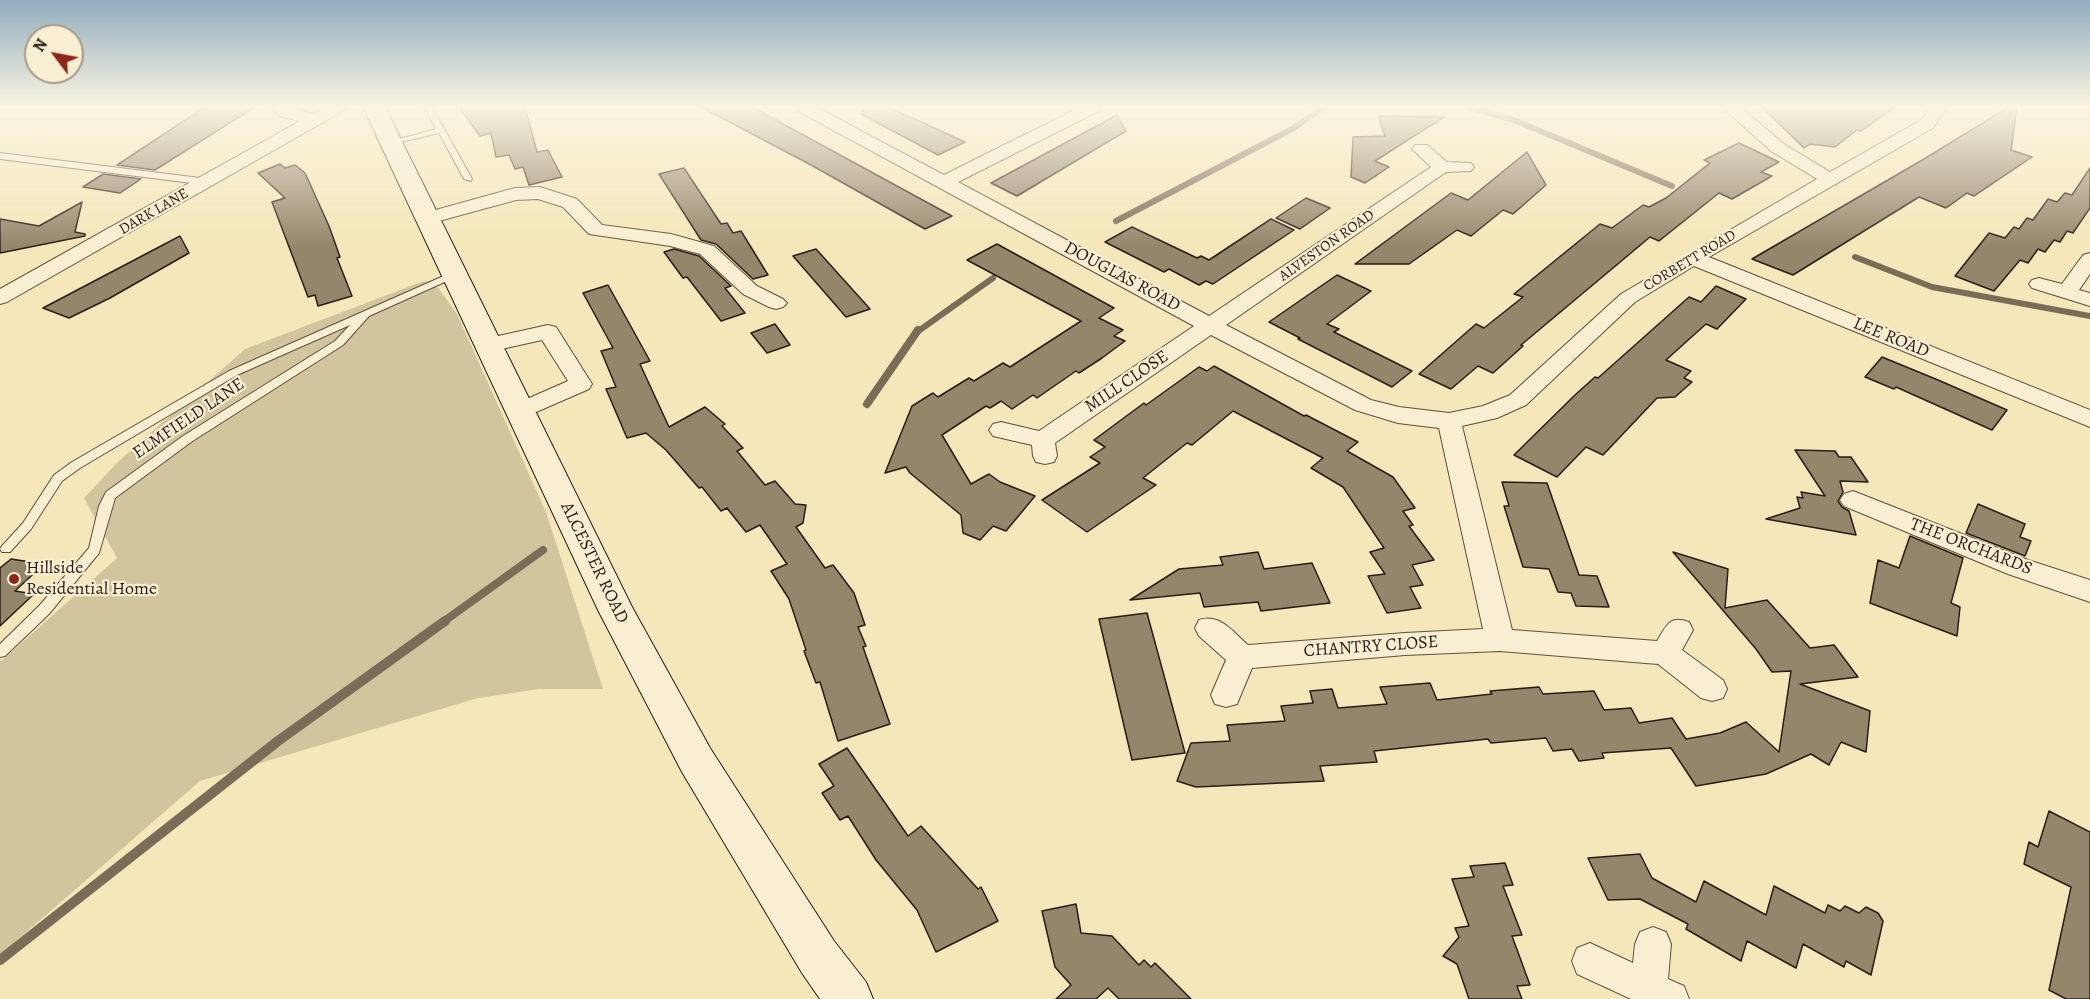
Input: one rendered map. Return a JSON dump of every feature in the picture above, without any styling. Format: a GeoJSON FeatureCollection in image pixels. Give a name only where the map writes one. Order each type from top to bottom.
{"type":"FeatureCollection","features":[{"type":"Feature","properties":{"kind":"street","name":"DARK LANE"},"geometry":{"type":"LineString","coordinates":[[0,297],[28,284],[255,154]]}},
{"type":"Feature","properties":{"kind":"street","name":"ALCESTER ROAD"},"geometry":{"type":"LineString","coordinates":[[398,154],[616,610],[696,760],[818,957],[849,999]]}},
{"type":"Feature","properties":{"kind":"street","name":"DOUGLAS ROAD"},"geometry":{"type":"LineString","coordinates":[[890,154],[1305,377],[1363,405],[1398,415],[1449,422]]}},
{"type":"Feature","properties":{"kind":"street"},"geometry":{"type":"LineString","coordinates":[[944,183],[1002,154]]}},
{"type":"Feature","properties":{"kind":"street"},"geometry":{"type":"LineString","coordinates":[[1426,154],[1442,167],[1465,167]]}},
{"type":"Feature","properties":{"kind":"street"},"geometry":{"type":"LineString","coordinates":[[1785,154],[1803,166],[1832,179]]}},
{"type":"Feature","properties":{"kind":"street","name":"CORBETT ROAD"},"geometry":{"type":"LineString","coordinates":[[1449,422],[1489,413],[1518,400],[1628,298],[1693,258],[1876,154]]}},
{"type":"Feature","properties":{"kind":"street","name":"ALVESTON ROAD"},"geometry":{"type":"LineString","coordinates":[[1211,325],[1442,167]]}},
{"type":"Feature","properties":{"kind":"street"},"geometry":{"type":"LineString","coordinates":[[428,218],[515,194],[540,193],[570,204],[596,230],[670,240],[707,250],[750,290],[776,303]]}},
{"type":"Feature","properties":{"kind":"street","name":"LEE ROAD"},"geometry":{"type":"LineString","coordinates":[[1693,258],[2090,419]]}},
{"type":"Feature","properties":{"kind":"street"},"geometry":{"type":"LineString","coordinates":[[2066,293],[2090,259]]}},
{"type":"Feature","properties":{"kind":"street"},"geometry":{"type":"LineString","coordinates":[[0,278],[28,284]]}},
{"type":"Feature","properties":{"kind":"street"},"geometry":{"type":"LineString","coordinates":[[2039,284],[2090,300]]}},
{"type":"Feature","properties":{"kind":"street","name":"MILL CLOSE"},"geometry":{"type":"LineString","coordinates":[[1001,430],[1044,449],[1211,325]]}},
{"type":"Feature","properties":{"kind":"street"},"geometry":{"type":"LineString","coordinates":[[488,345],[548,332],[581,384],[519,411]]}},
{"type":"Feature","properties":{"kind":"street"},"geometry":{"type":"LineString","coordinates":[[1449,422],[1500,640]]}},
{"type":"Feature","properties":{"kind":"street","name":"THE ORCHARDS"},"geometry":{"type":"LineString","coordinates":[[1853,500],[2018,567],[2090,591]]}},
{"type":"Feature","properties":{"kind":"street"},"geometry":{"type":"LineString","coordinates":[[1209,628],[1242,657],[1226,695]]}},
{"type":"Feature","properties":{"kind":"street","name":"CHANTRY CLOSE"},"geometry":{"type":"LineString","coordinates":[[1242,657],[1405,644],[1500,640],[1672,641],[1712,689]]}},
{"type":"Feature","properties":{"kind":"street"},"geometry":{"type":"LineString","coordinates":[[1653,944],[1660,994]]}},
{"type":"Feature","properties":{"kind":"street"},"geometry":{"type":"LineString","coordinates":[[1590,961],[1660,994]]}},
{"type":"Feature","properties":{"kind":"lane"},"geometry":{"type":"LineString","coordinates":[[455,154],[468,179]]}},
{"type":"Feature","properties":{"kind":"lane"},"geometry":{"type":"LineString","coordinates":[[0,156],[208,182]]}},
{"type":"Feature","properties":{"kind":"lane","name":"ELMFIELD LANE"},"geometry":{"type":"LineString","coordinates":[[0,652],[44,610],[95,550],[105,506],[110,495],[186,439],[339,343],[365,314],[455,274]]}},
{"type":"Feature","properties":{"kind":"lane"},"geometry":{"type":"LineString","coordinates":[[6,549],[27,526],[58,478],[76,465],[233,373],[365,314]]}},
{"type":"Feature","properties":{"kind":"shaded area"},"geometry":{"type":"Polygon","coordinates":[[[424,281],[434,282],[457,314],[546,512],[603,689],[539,689],[478,698],[200,781],[0,955],[0,662],[117,558],[84,498],[119,461],[245,349],[424,281]]]}},
{"type":"Feature","properties":{"kind":"building"},"geometry":{"type":"Polygon","coordinates":[[[134,154],[181,154],[155,170],[117,165],[134,154]]]}},
{"type":"Feature","properties":{"kind":"building"},"geometry":{"type":"Polygon","coordinates":[[[495,154],[550,154],[562,177],[529,185],[523,167],[515,169],[509,155],[496,157],[495,154]]]}},
{"type":"Feature","properties":{"kind":"building"},"geometry":{"type":"Polygon","coordinates":[[[789,154],[838,154],[952,216],[925,229],[789,154]]]}},
{"type":"Feature","properties":{"kind":"building"},"geometry":{"type":"Polygon","coordinates":[[[1045,154],[1088,154],[1017,196],[991,183],[1045,154]]]}},
{"type":"Feature","properties":{"kind":"building"},"geometry":{"type":"Polygon","coordinates":[[[1352,154],[1387,154],[1375,161],[1389,167],[1365,183],[1351,177],[1352,154]]]}},
{"type":"Feature","properties":{"kind":"building"},"geometry":{"type":"Polygon","coordinates":[[[1525,154],[1528,154],[1546,185],[1513,214],[1503,210],[1471,236],[1457,230],[1409,264],[1355,264],[1451,193],[1468,200],[1525,154]]]}},
{"type":"Feature","properties":{"kind":"building"},"geometry":{"type":"Polygon","coordinates":[[[1717,154],[1761,154],[1779,162],[1761,172],[1772,176],[1732,199],[1719,193],[1659,241],[1650,237],[1521,345],[1523,346],[1493,373],[1478,366],[1451,389],[1419,374],[1476,324],[1484,328],[1523,297],[1514,294],[1600,224],[1612,228],[1643,205],[1649,207],[1666,198],[1710,163],[1704,160],[1717,154]]]}},
{"type":"Feature","properties":{"kind":"building"},"geometry":{"type":"Polygon","coordinates":[[[1933,154],[2022,154],[2032,157],[1974,196],[1967,193],[1946,208],[1919,197],[1793,275],[1752,259],[1933,154]]]}},
{"type":"Feature","properties":{"kind":"building"},"geometry":{"type":"Polygon","coordinates":[[[280,164],[285,168],[295,165],[305,173],[329,226],[340,257],[337,258],[352,296],[318,306],[315,295],[308,297],[272,202],[285,198],[258,173],[280,164]]]}},
{"type":"Feature","properties":{"kind":"building"},"geometry":{"type":"Polygon","coordinates":[[[684,168],[721,224],[727,223],[733,233],[741,231],[768,275],[753,279],[716,244],[701,240],[659,174],[684,168]]]}},
{"type":"Feature","properties":{"kind":"building"},"geometry":{"type":"Polygon","coordinates":[[[2090,168],[2090,208],[2073,233],[2067,231],[2060,242],[2054,240],[2045,252],[2038,249],[2028,263],[2020,260],[1994,291],[1955,276],[1989,233],[2005,238],[2014,227],[2019,229],[2027,218],[2033,220],[2048,199],[2057,202],[2065,193],[2072,195],[2090,168]]]}},
{"type":"Feature","properties":{"kind":"building"},"geometry":{"type":"Polygon","coordinates":[[[103,174],[141,179],[120,193],[83,187],[103,174]]]}},
{"type":"Feature","properties":{"kind":"building"},"geometry":{"type":"Polygon","coordinates":[[[1306,198],[1330,208],[1300,229],[1276,218],[1306,198]]]}},
{"type":"Feature","properties":{"kind":"building"},"geometry":{"type":"Polygon","coordinates":[[[82,202],[75,232],[85,234],[85,236],[0,253],[0,219],[39,226],[82,202]]]}},
{"type":"Feature","properties":{"kind":"building"},"geometry":{"type":"Polygon","coordinates":[[[1271,219],[1294,230],[1213,284],[1206,281],[1199,285],[1169,269],[1164,272],[1105,242],[1132,227],[1197,258],[1201,256],[1209,260],[1271,219]]]}},
{"type":"Feature","properties":{"kind":"building"},"geometry":{"type":"Polygon","coordinates":[[[180,236],[189,253],[110,298],[69,318],[43,308],[180,236]]]}},
{"type":"Feature","properties":{"kind":"building"},"geometry":{"type":"Polygon","coordinates":[[[997,244],[1114,308],[1099,318],[1123,330],[1114,336],[1125,341],[1079,373],[1076,371],[1037,398],[1033,395],[1012,409],[1001,401],[990,408],[986,406],[942,435],[971,484],[989,474],[1000,482],[1035,496],[1006,531],[993,526],[980,540],[963,533],[961,515],[910,473],[906,467],[885,473],[912,406],[933,393],[938,397],[969,378],[974,381],[1003,363],[1010,367],[1081,321],[967,260],[997,244]]]}},
{"type":"Feature","properties":{"kind":"building"},"geometry":{"type":"Polygon","coordinates":[[[674,249],[699,256],[731,286],[725,288],[745,313],[721,321],[687,277],[683,278],[664,252],[674,249]]]}},
{"type":"Feature","properties":{"kind":"building"},"geometry":{"type":"Polygon","coordinates":[[[816,249],[870,309],[846,317],[793,256],[816,249]]]}},
{"type":"Feature","properties":{"kind":"building"},"geometry":{"type":"Polygon","coordinates":[[[1337,275],[1371,291],[1327,324],[1339,329],[1334,332],[1412,371],[1392,387],[1269,322],[1337,275]]]}},
{"type":"Feature","properties":{"kind":"building"},"geometry":{"type":"Polygon","coordinates":[[[608,285],[650,361],[640,364],[669,427],[705,407],[725,424],[722,426],[743,448],[737,451],[765,485],[775,481],[795,504],[806,505],[803,523],[796,527],[825,568],[833,565],[854,593],[865,625],[858,627],[866,646],[863,647],[890,724],[838,741],[820,682],[816,683],[804,651],[806,650],[789,599],[771,571],[787,564],[760,525],[746,532],[727,508],[721,511],[702,487],[699,488],[666,450],[646,433],[627,438],[606,389],[616,387],[601,351],[613,348],[583,293],[608,285]]]}},
{"type":"Feature","properties":{"kind":"building"},"geometry":{"type":"Polygon","coordinates":[[[1716,286],[1746,299],[1717,329],[1706,324],[1666,360],[1691,371],[1684,378],[1692,382],[1675,397],[1657,398],[1603,455],[1586,447],[1557,477],[1514,455],[1575,395],[1595,377],[1598,378],[1689,297],[1701,302],[1716,286]]]}},
{"type":"Feature","properties":{"kind":"building"},"geometry":{"type":"Polygon","coordinates":[[[775,324],[790,345],[767,353],[751,333],[775,324]]]}},
{"type":"Feature","properties":{"kind":"building"},"geometry":{"type":"Polygon","coordinates":[[[1882,357],[2007,410],[1992,430],[1896,387],[1894,389],[1865,377],[1882,357]]]}},
{"type":"Feature","properties":{"kind":"building"},"geometry":{"type":"Polygon","coordinates":[[[1214,366],[1304,416],[1358,442],[1347,451],[1393,477],[1415,508],[1403,511],[1413,525],[1409,526],[1434,560],[1412,565],[1423,585],[1410,587],[1421,608],[1387,613],[1368,576],[1385,574],[1370,552],[1384,548],[1343,487],[1311,468],[1323,458],[1233,411],[1192,445],[1187,443],[1143,478],[1156,485],[1087,532],[1042,500],[1100,463],[1090,457],[1105,447],[1094,440],[1144,403],[1146,405],[1199,367],[1207,371],[1214,366]]]}},
{"type":"Feature","properties":{"kind":"building"},"geometry":{"type":"Polygon","coordinates":[[[1795,450],[1835,451],[1839,457],[1851,457],[1868,482],[1840,481],[1843,492],[1838,501],[1849,511],[1856,535],[1766,519],[1800,508],[1797,497],[1803,498],[1801,492],[1825,496],[1795,450]]]}},
{"type":"Feature","properties":{"kind":"building"},"geometry":{"type":"Polygon","coordinates":[[[1502,482],[1547,483],[1579,575],[1597,576],[1609,607],[1576,606],[1571,593],[1558,592],[1549,569],[1523,567],[1504,506],[1509,506],[1502,482]]]}},
{"type":"Feature","properties":{"kind":"building"},"geometry":{"type":"Polygon","coordinates":[[[1978,504],[2025,524],[2020,537],[2031,541],[2025,556],[1966,533],[1978,504]]]}},
{"type":"Feature","properties":{"kind":"building"},"geometry":{"type":"Polygon","coordinates":[[[1910,536],[1963,558],[1951,603],[1960,607],[1957,636],[1870,603],[1878,560],[1899,568],[1910,536]]]}},
{"type":"Feature","properties":{"kind":"building"},"geometry":{"type":"Polygon","coordinates":[[[1258,552],[1264,569],[1312,563],[1330,603],[1261,611],[1258,602],[1204,607],[1200,593],[1130,600],[1179,569],[1223,565],[1220,557],[1258,552]]]}},
{"type":"Feature","properties":{"kind":"building"},"geometry":{"type":"Polygon","coordinates":[[[1673,552],[1728,569],[1725,608],[1767,600],[1810,648],[1834,645],[1858,677],[1800,684],[1870,711],[1866,752],[1841,742],[1829,765],[1811,754],[1766,774],[1696,786],[1671,748],[1602,753],[1604,758],[1579,761],[1572,749],[1553,751],[1546,738],[1491,743],[1488,739],[1374,751],[1377,762],[1320,766],[1324,781],[1196,787],[1177,781],[1191,743],[1230,741],[1227,725],[1285,721],[1281,706],[1313,703],[1310,691],[1332,689],[1338,708],[1387,704],[1380,687],[1430,683],[1437,700],[1492,694],[1490,691],[1539,687],[1543,694],[1594,691],[1604,710],[1631,708],[1639,723],[1672,718],[1686,739],[1720,733],[1746,722],[1779,752],[1791,671],[1772,672],[1756,649],[1673,552]]]}},
{"type":"Feature","properties":{"kind":"building","name":"Hillside Residential Home"},"geometry":{"type":"Polygon","coordinates":[[[11,559],[44,564],[15,591],[34,594],[0,626],[0,568],[11,559]]]}},
{"type":"Feature","properties":{"kind":"building"},"geometry":{"type":"Polygon","coordinates":[[[1147,613],[1185,753],[1132,760],[1099,619],[1147,613]]]}},
{"type":"Feature","properties":{"kind":"building"},"geometry":{"type":"Polygon","coordinates":[[[847,748],[908,836],[921,826],[978,889],[981,887],[998,921],[936,952],[917,910],[876,860],[848,816],[840,820],[822,793],[834,786],[819,764],[847,748]]]}},
{"type":"Feature","properties":{"kind":"building"},"geometry":{"type":"Polygon","coordinates":[[[2049,811],[2090,832],[2090,999],[2066,999],[2049,990],[2071,887],[2024,864],[2029,842],[2038,847],[2049,811]]]}},
{"type":"Feature","properties":{"kind":"building"},"geometry":{"type":"Polygon","coordinates":[[[1640,854],[1652,878],[1696,902],[1704,881],[1766,915],[1774,886],[1825,913],[1828,905],[1840,911],[1845,906],[1859,913],[1866,907],[1878,913],[1883,921],[1871,975],[1846,961],[1844,967],[1803,944],[1796,968],[1747,941],[1741,961],[1686,929],[1688,924],[1640,899],[1608,900],[1588,858],[1640,854]]]}},
{"type":"Feature","properties":{"kind":"building"},"geometry":{"type":"Polygon","coordinates":[[[1505,863],[1513,885],[1503,886],[1522,935],[1512,936],[1530,985],[1517,986],[1522,999],[1469,999],[1457,964],[1443,956],[1459,937],[1455,928],[1469,926],[1452,879],[1474,877],[1470,866],[1505,863]]]}},
{"type":"Feature","properties":{"kind":"building"},"geometry":{"type":"Polygon","coordinates":[[[1076,904],[1081,933],[1112,936],[1139,965],[1144,960],[1151,967],[1155,963],[1191,999],[1119,999],[1108,988],[1096,999],[1056,999],[1071,985],[1055,967],[1042,911],[1076,904]]]}},
{"type":"Feature","properties":{"kind":"waterway"},"geometry":{"type":"LineString","coordinates":[[1116,221],[1245,154]]}},
{"type":"Feature","properties":{"kind":"waterway"},"geometry":{"type":"LineString","coordinates":[[1594,154],[1672,186]]}},
{"type":"Feature","properties":{"kind":"waterway"},"geometry":{"type":"LineString","coordinates":[[1855,257],[1932,287],[2090,316]]}},
{"type":"Feature","properties":{"kind":"waterway"},"geometry":{"type":"LineString","coordinates":[[917,332],[993,278]]}},
{"type":"Feature","properties":{"kind":"waterway"},"geometry":{"type":"LineString","coordinates":[[867,404],[918,330]]}},
{"type":"Feature","properties":{"kind":"waterway"},"geometry":{"type":"LineString","coordinates":[[443,622],[543,550]]}},
{"type":"Feature","properties":{"kind":"waterway"},"geometry":{"type":"LineString","coordinates":[[0,960],[278,741],[445,621]]}},
{"type":"Feature","properties":{"kind":"place","name":"Hillside Residential Home"},"geometry":{"type":"Point","coordinates":[14,579]}}]}
